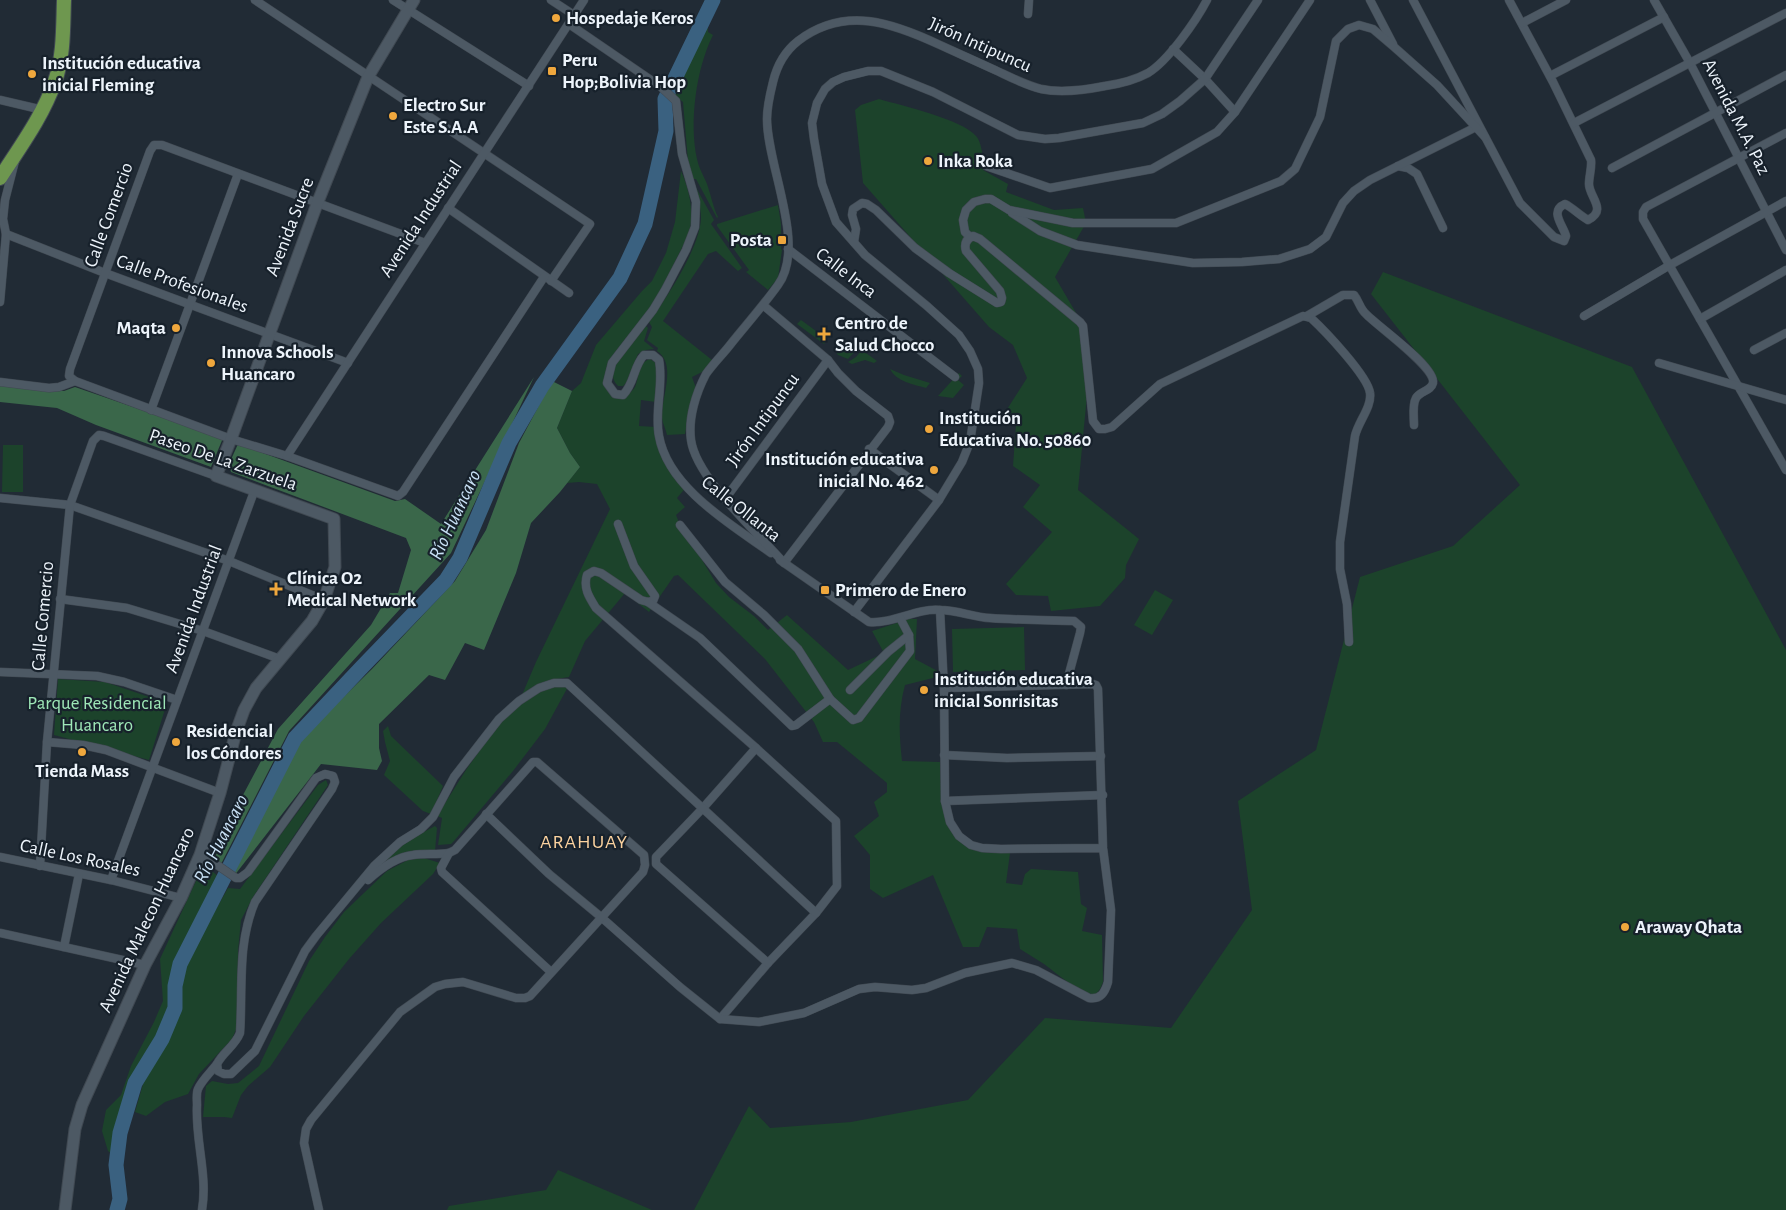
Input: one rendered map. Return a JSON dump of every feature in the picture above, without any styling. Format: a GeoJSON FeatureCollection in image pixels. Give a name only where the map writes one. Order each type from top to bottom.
{"type":"FeatureCollection","features":[{"type":"Feature","properties":{"kind":"highway"},"geometry":{"type":"LineString","coordinates":[[0,178],[43,110],[56,79],[60,58],[64,0]]}},
{"type":"Feature","properties":{"kind":"street"},"geometry":{"type":"LineString","coordinates":[[254,0],[590,224],[548,279]]}},
{"type":"Feature","properties":{"kind":"street"},"geometry":{"type":"LineString","coordinates":[[393,0],[411,5],[528,86]]}},
{"type":"Feature","properties":{"kind":"street"},"geometry":{"type":"LineString","coordinates":[[551,0],[574,15]]}},
{"type":"Feature","properties":{"kind":"street","name":"Avenida Industrial"},"geometry":{"type":"LineString","coordinates":[[287,456],[584,0]]}},
{"type":"Feature","properties":{"kind":"street"},"geometry":{"type":"LineString","coordinates":[[1028,14],[1029,0]]}},
{"type":"Feature","properties":{"kind":"street","name":"Jirón Intipuncu"},"geometry":{"type":"LineString","coordinates":[[784,563],[725,499],[698,460],[691,440],[692,413],[698,392],[707,373],[763,305],[784,275],[788,249],[788,228],[771,150],[767,120],[770,92],[778,64],[784,55],[798,41],[826,25],[852,20],[883,22],[916,34],[1016,80],[1042,89],[1081,90],[1116,84],[1149,72],[1173,50],[1199,15],[1207,0]]}},
{"type":"Feature","properties":{"kind":"street"},"geometry":{"type":"LineString","coordinates":[[854,612],[939,500],[962,462],[970,442],[979,383],[978,369],[970,351],[959,335],[898,281],[881,269],[836,222],[822,184],[812,123],[817,102],[825,89],[833,82],[844,77],[868,71],[881,71],[933,92],[1018,135],[1045,139],[1143,123],[1162,114],[1205,80],[1258,0]]}},
{"type":"Feature","properties":{"kind":"street"},"geometry":{"type":"LineString","coordinates":[[986,166],[1050,188],[1152,169],[1217,132],[1235,112],[1310,0]]}},
{"type":"Feature","properties":{"kind":"street"},"geometry":{"type":"LineString","coordinates":[[1370,0],[1394,46]]}},
{"type":"Feature","properties":{"kind":"street"},"geometry":{"type":"LineString","coordinates":[[1413,0],[1520,202],[1554,237],[1564,241],[1566,236],[1560,224],[1557,211],[1560,206],[1565,204],[1570,206],[1578,215],[1588,220],[1594,217],[1596,212],[1597,205],[1588,186],[1592,170],[1592,160],[1509,0]]}},
{"type":"Feature","properties":{"kind":"street"},"geometry":{"type":"LineString","coordinates":[[1522,23],[1566,0]]}},
{"type":"Feature","properties":{"kind":"street","name":"Avenida M.A. Paz"},"geometry":{"type":"LineString","coordinates":[[1654,0],[1690,63],[1786,250]]}},
{"type":"Feature","properties":{"kind":"street","name":"Avenida Sucre"},"geometry":{"type":"LineString","coordinates":[[216,476],[317,204],[368,77],[411,5]]}},
{"type":"Feature","properties":{"kind":"street"},"geometry":{"type":"LineString","coordinates":[[1574,123],[1786,13]]}},
{"type":"Feature","properties":{"kind":"street"},"geometry":{"type":"LineString","coordinates":[[1550,76],[1664,17]]}},
{"type":"Feature","properties":{"kind":"street","name":"Calle Ollanta"},"geometry":{"type":"LineString","coordinates":[[569,24],[661,87],[676,101],[682,154],[696,202],[695,228],[682,258],[653,310],[612,363],[607,383],[615,394],[623,395],[630,388],[638,362],[644,355],[653,355],[659,360],[661,371],[657,410],[659,437],[666,456],[685,486],[703,503],[784,563],[869,622],[880,623],[918,612],[940,610],[988,618],[1074,621],[1081,627],[1066,685]]}},
{"type":"Feature","properties":{"kind":"street"},"geometry":{"type":"LineString","coordinates":[[1009,210],[1073,223],[1176,223],[1281,181],[1295,169],[1320,118],[1336,41],[1348,29],[1359,26],[1373,30],[1394,46],[1437,85],[1485,137]]}},
{"type":"Feature","properties":{"kind":"street"},"geometry":{"type":"LineString","coordinates":[[1173,50],[1235,112]]}},
{"type":"Feature","properties":{"kind":"street"},"geometry":{"type":"LineString","coordinates":[[1612,168],[1786,75]]}},
{"type":"Feature","properties":{"kind":"street"},"geometry":{"type":"LineString","coordinates":[[0,100],[43,110]]}},
{"type":"Feature","properties":{"kind":"street"},"geometry":{"type":"LineString","coordinates":[[1414,425],[1415,400],[1418,395],[1430,387],[1433,381],[1432,376],[1418,359],[1365,314],[1354,295],[1343,295],[1307,316],[1303,316],[1160,384],[1112,427],[1099,429],[1093,421],[1083,326],[980,239],[973,236],[970,237],[965,232],[963,220],[966,210],[974,202],[991,199],[1040,231],[1077,245],[1193,263],[1242,262],[1279,258],[1310,249],[1326,237],[1343,203],[1354,191],[1382,173],[1476,127]]}},
{"type":"Feature","properties":{"kind":"street"},"geometry":{"type":"LineString","coordinates":[[1786,133],[1646,206],[1642,219],[1786,470]]}},
{"type":"Feature","properties":{"kind":"street","name":"Calle Comercio"},"geometry":{"type":"LineString","coordinates":[[75,381],[69,376],[70,369],[150,151],[154,145],[162,144],[238,174]]}},
{"type":"Feature","properties":{"kind":"street"},"geometry":{"type":"LineString","coordinates":[[0,302],[6,234],[3,219],[5,200],[12,178],[16,154]]}},
{"type":"Feature","properties":{"kind":"street"},"geometry":{"type":"LineString","coordinates":[[1398,166],[1408,168],[1418,174],[1443,228]]}},
{"type":"Feature","properties":{"kind":"street"},"geometry":{"type":"LineString","coordinates":[[151,410],[238,174],[425,243]]}},
{"type":"Feature","properties":{"kind":"street"},"geometry":{"type":"LineString","coordinates":[[1584,316],[1670,265],[1786,201]]}},
{"type":"Feature","properties":{"kind":"street"},"geometry":{"type":"LineString","coordinates":[[854,242],[856,229],[852,215],[853,209],[862,203],[867,204],[876,210],[915,248],[997,304],[1001,302],[1002,298],[1000,291],[966,251],[965,243],[970,237]]}},
{"type":"Feature","properties":{"kind":"street"},"geometry":{"type":"LineString","coordinates":[[448,208],[569,293]]}},
{"type":"Feature","properties":{"kind":"street","name":"Calle Profesionales"},"geometry":{"type":"LineString","coordinates":[[6,234],[105,273],[348,363]]}},
{"type":"Feature","properties":{"kind":"street","name":"Calle Inca"},"geometry":{"type":"LineString","coordinates":[[788,249],[955,377]]}},
{"type":"Feature","properties":{"kind":"street"},"geometry":{"type":"LineString","coordinates":[[1700,319],[1786,270]]}},
{"type":"Feature","properties":{"kind":"street","name":"Paseo De La Zarzuela"},"geometry":{"type":"LineString","coordinates":[[75,381],[231,439],[287,456],[398,496],[403,492],[548,279]]}},
{"type":"Feature","properties":{"kind":"street"},"geometry":{"type":"LineString","coordinates":[[763,305],[828,360],[856,391],[888,416],[890,422],[784,563]]}},
{"type":"Feature","properties":{"kind":"street"},"geometry":{"type":"LineString","coordinates":[[1307,316],[1315,322],[1356,368],[1367,384],[1370,394],[1367,408],[1355,436],[1340,542],[1340,569],[1347,604],[1350,642]]}},
{"type":"Feature","properties":{"kind":"street"},"geometry":{"type":"LineString","coordinates":[[1754,350],[1786,333]]}},
{"type":"Feature","properties":{"kind":"street","name":"Jirón Intipuncu"},"geometry":{"type":"LineString","coordinates":[[725,499],[828,360]]}},
{"type":"Feature","properties":{"kind":"street"},"geometry":{"type":"LineString","coordinates":[[1659,363],[1786,400]]}},
{"type":"Feature","properties":{"kind":"street"},"geometry":{"type":"LineString","coordinates":[[0,382],[49,388],[59,387],[75,381]]}},
{"type":"Feature","properties":{"kind":"street","name":"Calle Comercio"},"geometry":{"type":"LineString","coordinates":[[40,866],[47,742],[70,504],[93,441],[98,436]]}},
{"type":"Feature","properties":{"kind":"street","name":"Paseo De La Zarzuela"},"geometry":{"type":"LineString","coordinates":[[98,436],[256,489],[334,519]]}},
{"type":"Feature","properties":{"kind":"street"},"geometry":{"type":"LineString","coordinates":[[869,449],[939,500]]}},
{"type":"Feature","properties":{"kind":"street","name":"Avenida Industrial"},"geometry":{"type":"LineString","coordinates":[[111,880],[256,489]]}},
{"type":"Feature","properties":{"kind":"street"},"geometry":{"type":"LineString","coordinates":[[0,498],[70,504],[229,561],[324,600]]}},
{"type":"Feature","properties":{"kind":"street","name":"Avenida Malecon Huancaro"},"geometry":{"type":"LineString","coordinates":[[65,1210],[75,1129],[82,1105],[145,965],[204,857],[236,732],[244,710],[256,688],[312,620],[324,600],[335,567],[334,519]]}},
{"type":"Feature","properties":{"kind":"street"},"geometry":{"type":"LineString","coordinates":[[618,524],[634,566],[655,596],[653,601],[648,602]]}},
{"type":"Feature","properties":{"kind":"street"},"geometry":{"type":"LineString","coordinates":[[680,525],[725,582],[798,648],[830,699],[853,720],[859,718],[910,650],[909,635],[900,618]]}},
{"type":"Feature","properties":{"kind":"street"},"geometry":{"type":"LineString","coordinates":[[720,1019],[768,963],[816,913],[837,886],[836,821],[756,748],[602,614],[588,594],[584,583],[587,575],[594,571],[601,572],[640,600],[648,602],[700,638],[789,724],[796,725],[830,699]]}},
{"type":"Feature","properties":{"kind":"street"},"geometry":{"type":"LineString","coordinates":[[60,599],[127,608],[203,631],[280,659]]}},
{"type":"Feature","properties":{"kind":"street"},"geometry":{"type":"LineString","coordinates":[[940,610],[944,688],[945,801],[950,822],[959,836],[971,845],[1002,849],[1104,848]]}},
{"type":"Feature","properties":{"kind":"street"},"geometry":{"type":"LineString","coordinates":[[850,690],[888,652],[909,635]]}},
{"type":"Feature","properties":{"kind":"street"},"geometry":{"type":"LineString","coordinates":[[0,672],[97,676],[124,682],[178,700]]}},
{"type":"Feature","properties":{"kind":"street"},"geometry":{"type":"LineString","coordinates":[[217,1064],[218,1071],[224,1074],[231,1074],[255,1051],[306,951],[327,922],[351,896],[374,866],[400,842],[421,829],[433,817],[454,777],[499,719],[524,696],[546,684],[567,683],[816,913]]}},
{"type":"Feature","properties":{"kind":"street"},"geometry":{"type":"LineString","coordinates":[[486,814],[549,874],[720,1019],[759,1022],[804,1013],[859,989],[875,987],[912,990],[926,988],[965,973],[1012,963],[1036,970],[1089,998],[1099,997],[1105,992],[1108,982],[1111,910],[1104,848],[1098,689],[1096,685],[944,688]]}},
{"type":"Feature","properties":{"kind":"street"},"geometry":{"type":"LineString","coordinates":[[47,742],[83,745],[106,750],[220,794]]}},
{"type":"Feature","properties":{"kind":"street"},"geometry":{"type":"LineString","coordinates":[[756,748],[703,808],[656,857],[656,864],[768,963]]}},
{"type":"Feature","properties":{"kind":"street"},"geometry":{"type":"LineString","coordinates":[[944,755],[1006,758],[1101,756]]}},
{"type":"Feature","properties":{"kind":"street"},"geometry":{"type":"LineString","coordinates":[[319,1210],[304,1143],[306,1129],[311,1120],[400,1012],[435,987],[454,983],[463,982],[516,998],[530,996],[643,872],[646,865],[644,855],[537,762],[533,762],[529,764],[455,850],[435,855],[412,855],[399,859],[379,871],[351,896]]}},
{"type":"Feature","properties":{"kind":"street"},"geometry":{"type":"LineString","coordinates":[[202,1210],[204,1180],[196,1113],[197,1090],[220,1058],[237,1041],[240,1033],[243,950],[248,917],[255,902],[332,789],[335,782],[333,776],[325,774],[316,778],[248,872],[240,878],[236,878],[204,857]]}},
{"type":"Feature","properties":{"kind":"street"},"geometry":{"type":"LineString","coordinates":[[945,801],[1103,795]]}},
{"type":"Feature","properties":{"kind":"street"},"geometry":{"type":"LineString","coordinates":[[448,853],[440,868],[442,872],[551,972]]}},
{"type":"Feature","properties":{"kind":"street","name":"Calle Los Rosales"},"geometry":{"type":"LineString","coordinates":[[0,857],[111,880],[181,898]]}},
{"type":"Feature","properties":{"kind":"street"},"geometry":{"type":"LineString","coordinates":[[64,947],[78,874]]}},
{"type":"Feature","properties":{"kind":"street"},"geometry":{"type":"LineString","coordinates":[[0,933],[145,965]]}},
{"type":"Feature","properties":{"kind":"green space"},"geometry":{"type":"Polygon","coordinates":[[[708,27],[708,32],[713,35],[698,79],[694,129],[698,163],[707,184],[717,218],[696,179],[692,179],[688,161],[683,102],[672,93],[708,27]]]}},
{"type":"Feature","properties":{"kind":"green space"},"geometry":{"type":"Polygon","coordinates":[[[879,99],[931,114],[969,130],[980,143],[983,170],[1008,184],[1006,192],[1054,210],[1083,208],[1086,223],[1055,277],[1079,318],[1087,395],[1078,490],[1139,539],[1126,565],[1125,578],[1100,606],[1051,611],[1048,596],[1016,595],[1006,584],[1052,532],[1023,507],[1040,485],[1013,466],[1016,425],[1004,414],[1027,378],[1013,345],[989,327],[863,183],[855,110],[861,105],[879,99]]]}},
{"type":"Feature","properties":{"kind":"green space"},"geometry":{"type":"Polygon","coordinates":[[[681,171],[687,187],[691,211],[688,236],[655,301],[612,356],[606,368],[606,387],[626,396],[635,387],[643,364],[650,359],[656,363],[658,368],[656,402],[641,400],[639,426],[656,427],[656,439],[687,486],[677,498],[685,507],[676,515],[686,539],[699,555],[716,583],[729,597],[754,616],[768,630],[787,615],[848,670],[884,653],[872,631],[909,619],[917,619],[915,659],[945,675],[905,685],[900,723],[902,761],[940,762],[941,787],[958,834],[982,849],[1010,853],[1006,883],[1022,885],[1025,874],[1031,869],[1078,872],[1081,904],[1087,908],[1082,931],[1102,935],[1103,982],[1095,995],[1074,986],[1020,949],[1017,929],[987,927],[979,947],[963,947],[933,875],[883,898],[870,889],[870,855],[854,836],[879,816],[874,802],[887,792],[887,783],[837,742],[823,742],[814,722],[765,659],[678,575],[674,576],[649,612],[625,593],[585,641],[569,677],[544,683],[522,695],[610,509],[597,484],[567,483],[580,467],[570,453],[557,428],[572,391],[581,383],[596,345],[652,281],[666,253],[675,222],[681,171]]]}},
{"type":"Feature","properties":{"kind":"green space"},"geometry":{"type":"Polygon","coordinates":[[[694,184],[714,220],[711,224],[742,268],[738,271],[716,251],[708,254],[663,321],[712,360],[706,370],[692,377],[697,391],[690,404],[685,434],[667,435],[662,419],[667,383],[666,365],[663,357],[657,351],[658,348],[647,340],[652,327],[649,322],[681,273],[695,244],[701,214],[694,184]]]}},
{"type":"Feature","properties":{"kind":"green space"},"geometry":{"type":"Polygon","coordinates":[[[778,205],[782,250],[778,278],[768,290],[746,272],[749,270],[717,224],[778,205]]]}},
{"type":"Feature","properties":{"kind":"green space"},"geometry":{"type":"Polygon","coordinates":[[[1383,272],[1632,367],[1786,650],[1786,1210],[694,1210],[749,1106],[770,1128],[851,1122],[968,1100],[1045,1018],[1171,1028],[1252,910],[1238,801],[1316,750],[1360,577],[1453,546],[1520,485],[1371,294],[1383,272]]]}},
{"type":"Feature","properties":{"kind":"green space"},"geometry":{"type":"Polygon","coordinates":[[[801,320],[827,339],[824,344],[797,324],[801,320]]]}},
{"type":"Feature","properties":{"kind":"green space"},"geometry":{"type":"Polygon","coordinates":[[[646,326],[648,328],[644,341],[654,349],[638,354],[626,383],[623,386],[618,386],[613,376],[614,368],[623,353],[646,326]]]}},
{"type":"Feature","properties":{"kind":"green space"},"geometry":{"type":"Polygon","coordinates":[[[846,341],[857,349],[848,359],[838,355],[835,350],[841,343],[843,344],[846,341]]]}},
{"type":"Feature","properties":{"kind":"green space"},"geometry":{"type":"Polygon","coordinates":[[[862,350],[877,361],[874,363],[865,360],[852,364],[848,362],[862,350]]]}},
{"type":"Feature","properties":{"kind":"green space"},"geometry":{"type":"Polygon","coordinates":[[[890,369],[930,383],[926,388],[911,384],[901,380],[890,369]]]}},
{"type":"Feature","properties":{"kind":"green space"},"geometry":{"type":"Polygon","coordinates":[[[959,373],[962,376],[958,380],[964,385],[953,398],[938,396],[959,373]]]}},
{"type":"Feature","properties":{"kind":"green space"},"geometry":{"type":"Polygon","coordinates":[[[534,377],[451,553],[289,731],[221,864],[215,857],[243,795],[278,729],[371,625],[390,593],[398,593],[411,550],[406,538],[231,472],[229,464],[238,444],[395,501],[405,499],[441,524],[534,377]]]}},
{"type":"Feature","properties":{"kind":"green space"},"geometry":{"type":"Polygon","coordinates":[[[552,381],[572,391],[557,428],[570,453],[580,467],[531,523],[516,573],[484,650],[465,643],[445,680],[429,675],[379,724],[379,748],[382,761],[377,770],[321,764],[234,876],[230,874],[297,747],[310,730],[372,669],[455,581],[486,530],[519,443],[552,381]]]}},
{"type":"Feature","properties":{"kind":"green space"},"geometry":{"type":"Polygon","coordinates":[[[0,385],[64,391],[75,387],[223,438],[211,467],[96,425],[57,408],[0,402],[0,385]]]}},
{"type":"Feature","properties":{"kind":"green space"},"geometry":{"type":"Polygon","coordinates":[[[3,445],[23,445],[23,492],[2,492],[3,445]]]}},
{"type":"Feature","properties":{"kind":"green space"},"geometry":{"type":"Polygon","coordinates":[[[1155,590],[1173,600],[1152,635],[1134,625],[1155,590]]]}},
{"type":"Feature","properties":{"kind":"green space"},"geometry":{"type":"Polygon","coordinates":[[[1024,627],[1025,670],[953,672],[952,629],[1024,627]]]}},
{"type":"Feature","properties":{"kind":"green space","name":"Parque Residencial Huancaro"},"geometry":{"type":"Polygon","coordinates":[[[58,679],[105,682],[167,703],[149,760],[54,735],[58,679]]]}},
{"type":"Feature","properties":{"kind":"green space"},"geometry":{"type":"Polygon","coordinates":[[[564,684],[569,685],[545,729],[513,771],[451,844],[438,845],[442,818],[437,816],[501,720],[526,699],[539,691],[564,684]]]}},
{"type":"Feature","properties":{"kind":"green space"},"geometry":{"type":"Polygon","coordinates":[[[388,726],[391,736],[443,786],[431,814],[423,811],[384,775],[390,761],[383,731],[388,726]]]}},
{"type":"Feature","properties":{"kind":"green space"},"geometry":{"type":"Polygon","coordinates":[[[326,780],[328,785],[253,897],[241,920],[238,951],[237,1027],[232,1039],[199,1074],[188,1094],[165,1102],[146,1116],[135,1112],[143,1084],[173,1030],[180,1013],[180,989],[184,966],[228,888],[240,889],[318,785],[326,780]]]}},
{"type":"Feature","properties":{"kind":"green space"},"geometry":{"type":"Polygon","coordinates":[[[435,826],[437,828],[435,851],[405,852],[375,867],[401,844],[435,826]]]}},
{"type":"Feature","properties":{"kind":"green space"},"geometry":{"type":"Polygon","coordinates":[[[424,858],[440,863],[433,874],[381,923],[349,959],[304,1016],[270,1067],[248,1086],[241,1095],[232,1118],[203,1117],[206,1086],[212,1081],[228,1084],[238,1083],[259,1066],[309,961],[344,912],[387,871],[408,860],[424,858]]]}},
{"type":"Feature","properties":{"kind":"green space"},"geometry":{"type":"Polygon","coordinates":[[[207,867],[219,877],[173,968],[171,1006],[162,1032],[128,1089],[116,1132],[114,1156],[108,1151],[102,1131],[106,1110],[121,1095],[131,1066],[163,1001],[160,959],[202,868],[207,867]]]}},
{"type":"Feature","properties":{"kind":"green space"},"geometry":{"type":"Polygon","coordinates":[[[558,1170],[652,1210],[447,1210],[449,1206],[546,1190],[558,1170]]]}},
{"type":"Feature","properties":{"kind":"waterway","name":"Río Huancaro"},"geometry":{"type":"LineString","coordinates":[[117,1210],[120,1199],[116,1165],[120,1133],[135,1083],[162,1039],[175,1008],[175,986],[180,964],[295,738],[446,580],[460,558],[509,443],[542,386],[620,278],[645,224],[666,131],[665,99],[713,0]]}},
{"type":"Feature","properties":{"kind":"place","name":"Hospedaje Keros"},"geometry":{"type":"Point","coordinates":[556,18]}},
{"type":"Feature","properties":{"kind":"place","name":"Peru Hop;Bolivia Hop"},"geometry":{"type":"Point","coordinates":[552,71]}},
{"type":"Feature","properties":{"kind":"place","name":"Institución educativa inicial Fleming"},"geometry":{"type":"Point","coordinates":[32,74]}},
{"type":"Feature","properties":{"kind":"place","name":"Electro Sur Este S.A.A"},"geometry":{"type":"Point","coordinates":[393,116]}},
{"type":"Feature","properties":{"kind":"place","name":"Inka Roka"},"geometry":{"type":"Point","coordinates":[928,161]}},
{"type":"Feature","properties":{"kind":"place","name":"Posta"},"geometry":{"type":"Point","coordinates":[782,240]}},
{"type":"Feature","properties":{"kind":"place","name":"Maqta"},"geometry":{"type":"Point","coordinates":[176,328]}},
{"type":"Feature","properties":{"kind":"place","name":"Centro de Salud Chocco"},"geometry":{"type":"Point","coordinates":[824,334]}},
{"type":"Feature","properties":{"kind":"place","name":"Innova Schools Huancaro"},"geometry":{"type":"Point","coordinates":[211,363]}},
{"type":"Feature","properties":{"kind":"place","name":"Institución Educativa No. 50860"},"geometry":{"type":"Point","coordinates":[929,429]}},
{"type":"Feature","properties":{"kind":"place","name":"Institución educativa inicial No. 462"},"geometry":{"type":"Point","coordinates":[934,470]}},
{"type":"Feature","properties":{"kind":"place","name":"Clínica O2 Medical Network"},"geometry":{"type":"Point","coordinates":[276,589]}},
{"type":"Feature","properties":{"kind":"place","name":"Primero de Enero"},"geometry":{"type":"Point","coordinates":[825,590]}},
{"type":"Feature","properties":{"kind":"place","name":"Institución educativa inicial Sonrisitas"},"geometry":{"type":"Point","coordinates":[924,690]}},
{"type":"Feature","properties":{"kind":"place","name":"Residencial los Cóndores"},"geometry":{"type":"Point","coordinates":[176,742]}},
{"type":"Feature","properties":{"kind":"place","name":"Tienda Mass"},"geometry":{"type":"Point","coordinates":[82,752]}},
{"type":"Feature","properties":{"kind":"place","name":"Araway Qhata"},"geometry":{"type":"Point","coordinates":[1625,927]}},
{"type":"Feature","properties":{"kind":"district","name":"ARAHUAY"},"geometry":{"type":"Point","coordinates":[584,842]}}]}
